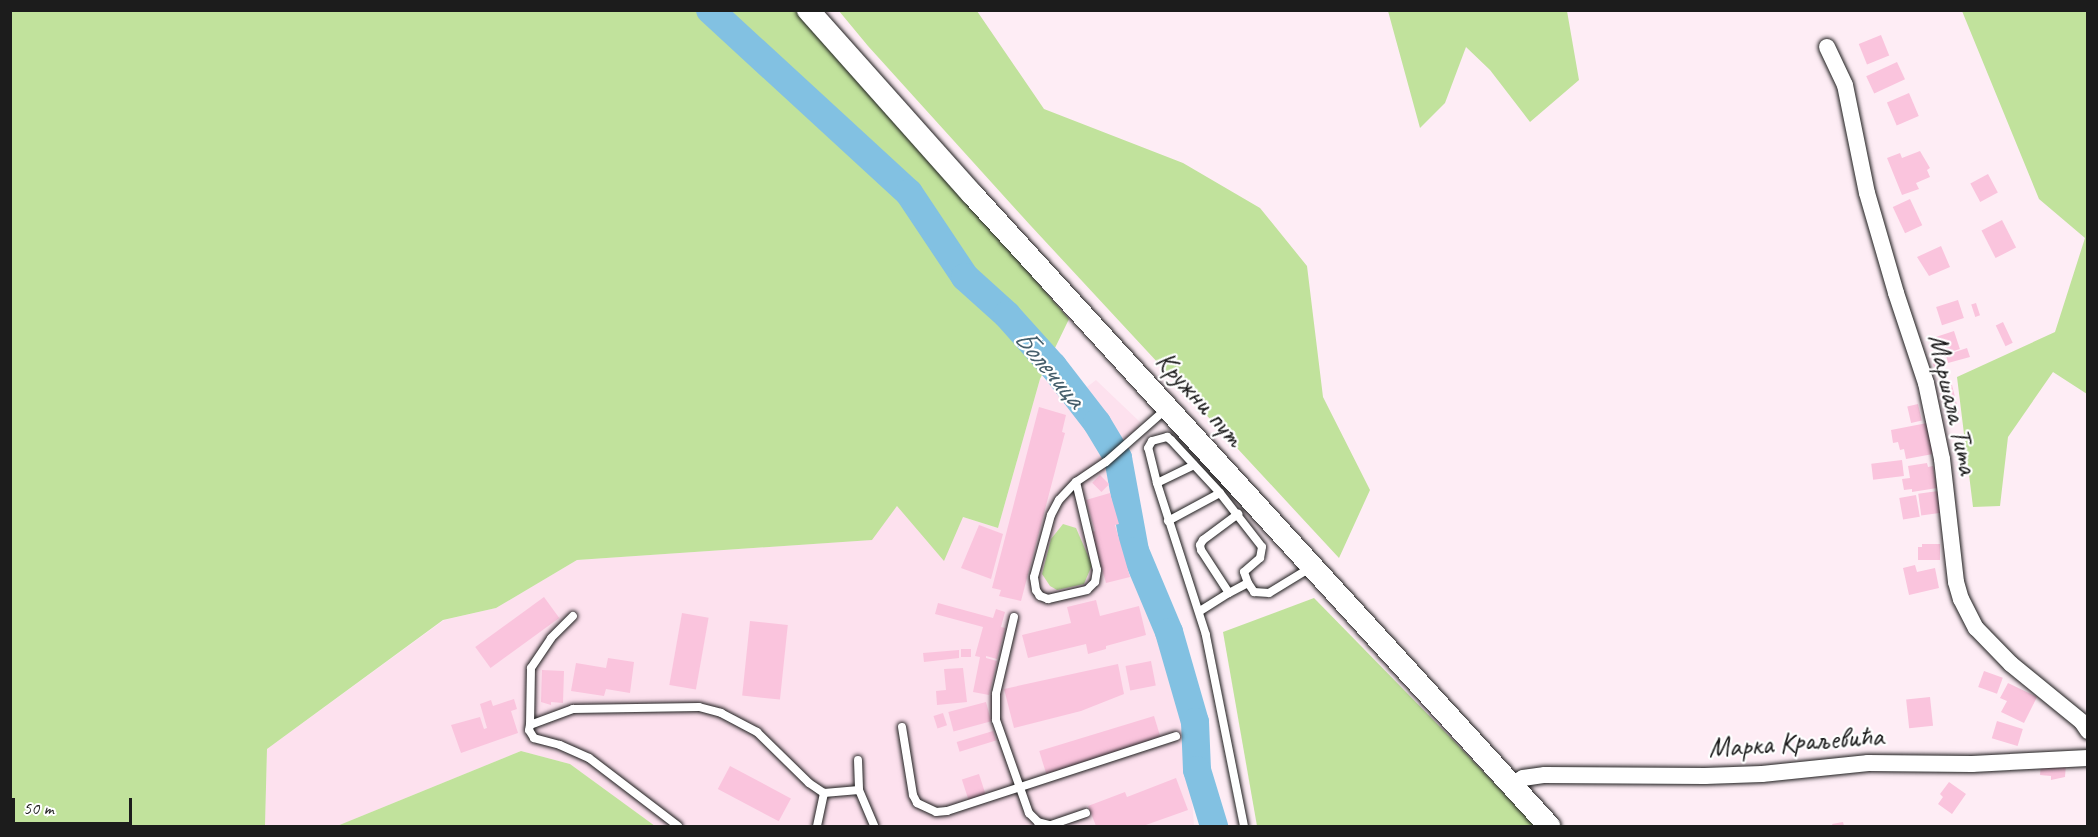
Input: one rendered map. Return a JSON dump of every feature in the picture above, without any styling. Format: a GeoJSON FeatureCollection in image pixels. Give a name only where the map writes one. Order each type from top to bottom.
{"type":"FeatureCollection","features":[{"type":"Feature","properties":{"kind":"main road","name":"Кружни пут"},"geometry":{"type":"LineString","coordinates":[[808,10],[1549,826]]}},
{"type":"Feature","properties":{"kind":"street","name":"Маршала Тита"},"geometry":{"type":"LineString","coordinates":[[1827,47],[1845,85],[1867,193],[1896,293],[1926,383],[1942,459],[1956,582],[1961,599],[1976,628],[2011,664],[2082,722],[2088,731]]}},
{"type":"Feature","properties":{"kind":"street","name":"Марка Краљевића"},"geometry":{"type":"LineString","coordinates":[[1510,785],[1523,778],[1545,775],[1727,776],[1868,763],[1972,764],[2088,758]]}},
{"type":"Feature","properties":{"kind":"lane"},"geometry":{"type":"LineString","coordinates":[[1076,482],[1097,570],[1095,582],[1087,590],[1048,599],[1040,596],[1036,590],[1034,577],[1051,515],[1059,500],[1076,482],[1106,462],[1168,408]]}},
{"type":"Feature","properties":{"kind":"lane"},"geometry":{"type":"LineString","coordinates":[[1244,826],[1200,611],[1157,483],[1148,448],[1152,441],[1167,437],[1220,492],[1262,547],[1260,558],[1244,572],[1254,592],[1269,593],[1312,567]]}},
{"type":"Feature","properties":{"kind":"lane"},"geometry":{"type":"LineString","coordinates":[[1157,483],[1194,465]]}},
{"type":"Feature","properties":{"kind":"lane"},"geometry":{"type":"LineString","coordinates":[[1168,521],[1220,492]]}},
{"type":"Feature","properties":{"kind":"lane"},"geometry":{"type":"LineString","coordinates":[[1229,593],[1200,545],[1203,540],[1238,514]]}},
{"type":"Feature","properties":{"kind":"lane"},"geometry":{"type":"LineString","coordinates":[[1200,611],[1248,583]]}},
{"type":"Feature","properties":{"kind":"lane"},"geometry":{"type":"LineString","coordinates":[[573,616],[551,638],[531,668],[529,730],[534,738],[560,745],[590,758],[678,826]]}},
{"type":"Feature","properties":{"kind":"lane"},"geometry":{"type":"LineString","coordinates":[[1014,617],[995,707],[996,720],[1029,813],[1038,822],[1052,826],[1086,813]]}},
{"type":"Feature","properties":{"kind":"lane"},"geometry":{"type":"LineString","coordinates":[[530,725],[573,709],[699,707],[721,713],[757,732],[809,783],[824,793],[859,790]]}},
{"type":"Feature","properties":{"kind":"lane"},"geometry":{"type":"LineString","coordinates":[[902,728],[913,795],[917,803],[936,812],[947,811],[1020,788],[1176,736]]}},
{"type":"Feature","properties":{"kind":"lane"},"geometry":{"type":"LineString","coordinates":[[858,760],[859,790],[874,826]]}},
{"type":"Feature","properties":{"kind":"lane"},"geometry":{"type":"LineString","coordinates":[[817,826],[824,793]]}},
{"type":"Feature","properties":{"kind":"shaded area"},"geometry":{"type":"Polygon","coordinates":[[[1040,379],[1083,390],[1096,380],[1141,423],[1119,455],[1146,586],[1188,738],[1194,826],[655,826],[570,764],[521,751],[337,826],[265,826],[267,749],[444,620],[496,608],[577,560],[871,540],[897,506],[963,517],[998,528],[1040,379]]]}},
{"type":"Feature","properties":{"kind":"green space"},"geometry":{"type":"Polygon","coordinates":[[[10,11],[798,11],[873,93],[1069,319],[1040,379],[998,528],[963,517],[944,561],[897,506],[872,540],[577,560],[496,608],[443,620],[267,749],[265,826],[11,826],[10,11]]]}},
{"type":"Feature","properties":{"kind":"green space"},"geometry":{"type":"Polygon","coordinates":[[[839,11],[977,11],[1044,109],[1183,163],[1260,208],[1307,266],[1323,397],[1370,490],[1339,558],[1031,226],[839,11]]]}},
{"type":"Feature","properties":{"kind":"green space"},"geometry":{"type":"Polygon","coordinates":[[[1388,11],[1567,11],[1579,80],[1530,122],[1490,70],[1466,47],[1445,103],[1420,128],[1388,11]]]}},
{"type":"Feature","properties":{"kind":"green space"},"geometry":{"type":"Polygon","coordinates":[[[1962,11],[2087,11],[2087,394],[2053,372],[2008,437],[2000,506],[1973,507],[1957,377],[2055,332],[2085,238],[2039,199],[1962,11]]]}},
{"type":"Feature","properties":{"kind":"green space"},"geometry":{"type":"Polygon","coordinates":[[[1063,524],[1076,528],[1092,565],[1084,584],[1057,590],[1050,586],[1042,574],[1051,539],[1063,524]]]}},
{"type":"Feature","properties":{"kind":"green space"},"geometry":{"type":"Polygon","coordinates":[[[1314,598],[1535,826],[1257,826],[1223,632],[1314,598]]]}},
{"type":"Feature","properties":{"kind":"green space"},"geometry":{"type":"Polygon","coordinates":[[[521,751],[570,764],[655,826],[337,826],[521,751]]]}},
{"type":"Feature","properties":{"kind":"building"},"geometry":{"type":"Polygon","coordinates":[[[1881,35],[1889,55],[1867,64],[1859,44],[1881,35]]]}},
{"type":"Feature","properties":{"kind":"building"},"geometry":{"type":"Polygon","coordinates":[[[1897,62],[1905,79],[1874,94],[1866,76],[1897,62]]]}},
{"type":"Feature","properties":{"kind":"building"},"geometry":{"type":"Polygon","coordinates":[[[1909,93],[1919,116],[1897,125],[1887,102],[1909,93]]]}},
{"type":"Feature","properties":{"kind":"building"},"geometry":{"type":"Polygon","coordinates":[[[1920,151],[1930,168],[1927,170],[1930,177],[1916,183],[1919,189],[1902,195],[1887,158],[1900,153],[1902,158],[1920,151]]]}},
{"type":"Feature","properties":{"kind":"building"},"geometry":{"type":"Polygon","coordinates":[[[1988,174],[1998,193],[1980,202],[1970,183],[1988,174]]]}},
{"type":"Feature","properties":{"kind":"building"},"geometry":{"type":"Polygon","coordinates":[[[1910,199],[1922,225],[1905,233],[1893,207],[1910,199]]]}},
{"type":"Feature","properties":{"kind":"building"},"geometry":{"type":"Polygon","coordinates":[[[2002,220],[2016,248],[1996,258],[1982,230],[2002,220]]]}},
{"type":"Feature","properties":{"kind":"building"},"geometry":{"type":"Polygon","coordinates":[[[1941,246],[1950,267],[1929,276],[1917,257],[1941,246]]]}},
{"type":"Feature","properties":{"kind":"building"},"geometry":{"type":"Polygon","coordinates":[[[1958,300],[1964,318],[1942,325],[1936,307],[1958,300]]]}},
{"type":"Feature","properties":{"kind":"building"},"geometry":{"type":"Polygon","coordinates":[[[1976,303],[1980,315],[1975,317],[1971,305],[1976,303]]]}},
{"type":"Feature","properties":{"kind":"building"},"geometry":{"type":"Polygon","coordinates":[[[2003,322],[2013,343],[2005,346],[1996,325],[2003,322]]]}},
{"type":"Feature","properties":{"kind":"building"},"geometry":{"type":"Polygon","coordinates":[[[1954,331],[1960,349],[1937,356],[1931,338],[1954,331]]]}},
{"type":"Feature","properties":{"kind":"building"},"geometry":{"type":"Polygon","coordinates":[[[1967,348],[1970,357],[1948,363],[1946,355],[1967,348]]]}},
{"type":"Feature","properties":{"kind":"building"},"geometry":{"type":"Polygon","coordinates":[[[1942,360],[1944,365],[1935,368],[1933,364],[1942,360]]]}},
{"type":"Feature","properties":{"kind":"building"},"geometry":{"type":"Polygon","coordinates":[[[1952,385],[1959,413],[1946,416],[1939,388],[1952,385]]]}},
{"type":"Feature","properties":{"kind":"building"},"geometry":{"type":"Polygon","coordinates":[[[1918,404],[1922,421],[1911,423],[1907,406],[1918,404]]]}},
{"type":"Feature","properties":{"kind":"building"},"geometry":{"type":"Polygon","coordinates":[[[1039,407],[1066,415],[1062,432],[1065,433],[1021,601],[999,596],[1001,590],[992,588],[1039,407]]]}},
{"type":"Feature","properties":{"kind":"building"},"geometry":{"type":"Polygon","coordinates":[[[1927,423],[1933,454],[1906,459],[1904,449],[1900,450],[1898,442],[1893,443],[1891,430],[1927,423]]]}},
{"type":"Feature","properties":{"kind":"building"},"geometry":{"type":"Polygon","coordinates":[[[1902,460],[1904,476],[1873,480],[1871,464],[1902,460]]]}},
{"type":"Feature","properties":{"kind":"building"},"geometry":{"type":"Polygon","coordinates":[[[1927,463],[1928,467],[1933,466],[1937,488],[1912,492],[1912,489],[1904,490],[1902,479],[1910,478],[1908,466],[1927,463]]]}},
{"type":"Feature","properties":{"kind":"building"},"geometry":{"type":"Polygon","coordinates":[[[1100,475],[1109,484],[1101,492],[1092,483],[1100,475]]]}},
{"type":"Feature","properties":{"kind":"building"},"geometry":{"type":"Polygon","coordinates":[[[1938,491],[1941,513],[1921,516],[1918,494],[1938,491]]]}},
{"type":"Feature","properties":{"kind":"building"},"geometry":{"type":"Polygon","coordinates":[[[1110,493],[1119,524],[1115,525],[1130,577],[1106,583],[1091,532],[1095,531],[1086,500],[1110,493]]]}},
{"type":"Feature","properties":{"kind":"building"},"geometry":{"type":"Polygon","coordinates":[[[1916,495],[1920,517],[1903,520],[1899,498],[1916,495]]]}},
{"type":"Feature","properties":{"kind":"building"},"geometry":{"type":"Polygon","coordinates":[[[979,525],[1003,534],[991,579],[961,568],[979,525]]]}},
{"type":"Feature","properties":{"kind":"building"},"geometry":{"type":"Polygon","coordinates":[[[1922,544],[1940,544],[1940,560],[1918,560],[1918,547],[1922,547],[1922,544]]]}},
{"type":"Feature","properties":{"kind":"building"},"geometry":{"type":"Polygon","coordinates":[[[1915,565],[1917,572],[1935,568],[1939,588],[1909,595],[1903,568],[1915,565]]]}},
{"type":"Feature","properties":{"kind":"building"},"geometry":{"type":"Polygon","coordinates":[[[544,597],[559,618],[491,668],[475,647],[544,597]]]}},
{"type":"Feature","properties":{"kind":"building"},"geometry":{"type":"Polygon","coordinates":[[[1096,600],[1100,616],[1139,606],[1146,635],[1106,646],[1106,649],[1088,654],[1086,644],[1028,658],[1022,635],[1071,623],[1067,607],[1096,600]]]}},
{"type":"Feature","properties":{"kind":"building"},"geometry":{"type":"Polygon","coordinates":[[[938,603],[993,618],[996,609],[1005,612],[1001,627],[1005,628],[997,659],[986,656],[986,658],[997,661],[989,695],[973,692],[980,657],[975,656],[983,627],[935,614],[938,603]]]}},
{"type":"Feature","properties":{"kind":"building"},"geometry":{"type":"Polygon","coordinates":[[[682,613],[709,618],[696,690],[669,685],[682,613]]]}},
{"type":"Feature","properties":{"kind":"building"},"geometry":{"type":"Polygon","coordinates":[[[750,621],[788,625],[780,700],[742,696],[750,621]]]}},
{"type":"Feature","properties":{"kind":"building"},"geometry":{"type":"Polygon","coordinates":[[[961,649],[971,649],[971,657],[961,657],[961,649]]]}},
{"type":"Feature","properties":{"kind":"building"},"geometry":{"type":"Polygon","coordinates":[[[959,650],[959,658],[924,662],[923,653],[959,650]]]}},
{"type":"Feature","properties":{"kind":"building"},"geometry":{"type":"Polygon","coordinates":[[[608,658],[634,662],[630,693],[606,689],[604,696],[571,691],[576,663],[606,668],[608,658]]]}},
{"type":"Feature","properties":{"kind":"building"},"geometry":{"type":"Polygon","coordinates":[[[1151,661],[1156,686],[1130,691],[1125,666],[1151,661]]]}},
{"type":"Feature","properties":{"kind":"building"},"geometry":{"type":"Polygon","coordinates":[[[1118,664],[1124,694],[1081,711],[1014,728],[1004,689],[1118,664]]]}},
{"type":"Feature","properties":{"kind":"building"},"geometry":{"type":"Polygon","coordinates":[[[963,668],[967,702],[937,705],[936,691],[946,690],[944,669],[963,668]]]}},
{"type":"Feature","properties":{"kind":"building"},"geometry":{"type":"Polygon","coordinates":[[[542,670],[564,671],[563,703],[551,702],[551,705],[541,702],[542,670]]]}},
{"type":"Feature","properties":{"kind":"building"},"geometry":{"type":"Polygon","coordinates":[[[1984,671],[2003,678],[1997,694],[1978,687],[1984,671]]]}},
{"type":"Feature","properties":{"kind":"building"},"geometry":{"type":"Polygon","coordinates":[[[2008,683],[2037,697],[2024,723],[2001,712],[2007,701],[2000,698],[2008,683]]]}},
{"type":"Feature","properties":{"kind":"building"},"geometry":{"type":"Polygon","coordinates":[[[1930,697],[1933,726],[1909,728],[1906,700],[1930,697]]]}},
{"type":"Feature","properties":{"kind":"building"},"geometry":{"type":"Polygon","coordinates":[[[514,699],[517,709],[511,711],[518,733],[461,753],[451,725],[480,717],[484,729],[487,728],[480,704],[491,700],[493,706],[514,699]]]}},
{"type":"Feature","properties":{"kind":"building"},"geometry":{"type":"Polygon","coordinates":[[[986,702],[991,721],[954,731],[948,712],[986,702]]]}},
{"type":"Feature","properties":{"kind":"building"},"geometry":{"type":"Polygon","coordinates":[[[943,713],[947,725],[938,728],[933,716],[943,713]]]}},
{"type":"Feature","properties":{"kind":"building"},"geometry":{"type":"Polygon","coordinates":[[[1154,716],[1161,739],[1046,774],[1039,751],[1154,716]]]}},
{"type":"Feature","properties":{"kind":"building"},"geometry":{"type":"Polygon","coordinates":[[[1997,721],[2023,729],[2018,746],[1992,738],[1997,721]]]}},
{"type":"Feature","properties":{"kind":"building"},"geometry":{"type":"Polygon","coordinates":[[[993,731],[996,741],[960,752],[957,742],[993,731]]]}},
{"type":"Feature","properties":{"kind":"building"},"geometry":{"type":"Polygon","coordinates":[[[2041,763],[2066,764],[2065,777],[2051,780],[2051,776],[2040,775],[2041,763]]]}},
{"type":"Feature","properties":{"kind":"building"},"geometry":{"type":"Polygon","coordinates":[[[730,766],[791,798],[779,821],[718,789],[730,766]]]}},
{"type":"Feature","properties":{"kind":"building"},"geometry":{"type":"Polygon","coordinates":[[[979,774],[986,795],[969,800],[962,780],[979,774]]]}},
{"type":"Feature","properties":{"kind":"building"},"geometry":{"type":"Polygon","coordinates":[[[1176,778],[1188,810],[1143,826],[1096,826],[1088,806],[1125,792],[1127,797],[1176,778]]]}},
{"type":"Feature","properties":{"kind":"building"},"geometry":{"type":"Polygon","coordinates":[[[1949,782],[1966,794],[1952,814],[1938,804],[1943,797],[1940,794],[1949,782]]]}},
{"type":"Feature","properties":{"kind":"building"},"geometry":{"type":"Polygon","coordinates":[[[1843,822],[1844,826],[1833,826],[1832,824],[1843,822]]]}},
{"type":"Feature","properties":{"kind":"waterway","name":"Болечица"},"geometry":{"type":"LineString","coordinates":[[710,10],[909,193],[965,277],[1007,315],[1053,366],[1097,423],[1118,458],[1135,551],[1169,632],[1195,722],[1197,770],[1214,826]]}}]}
